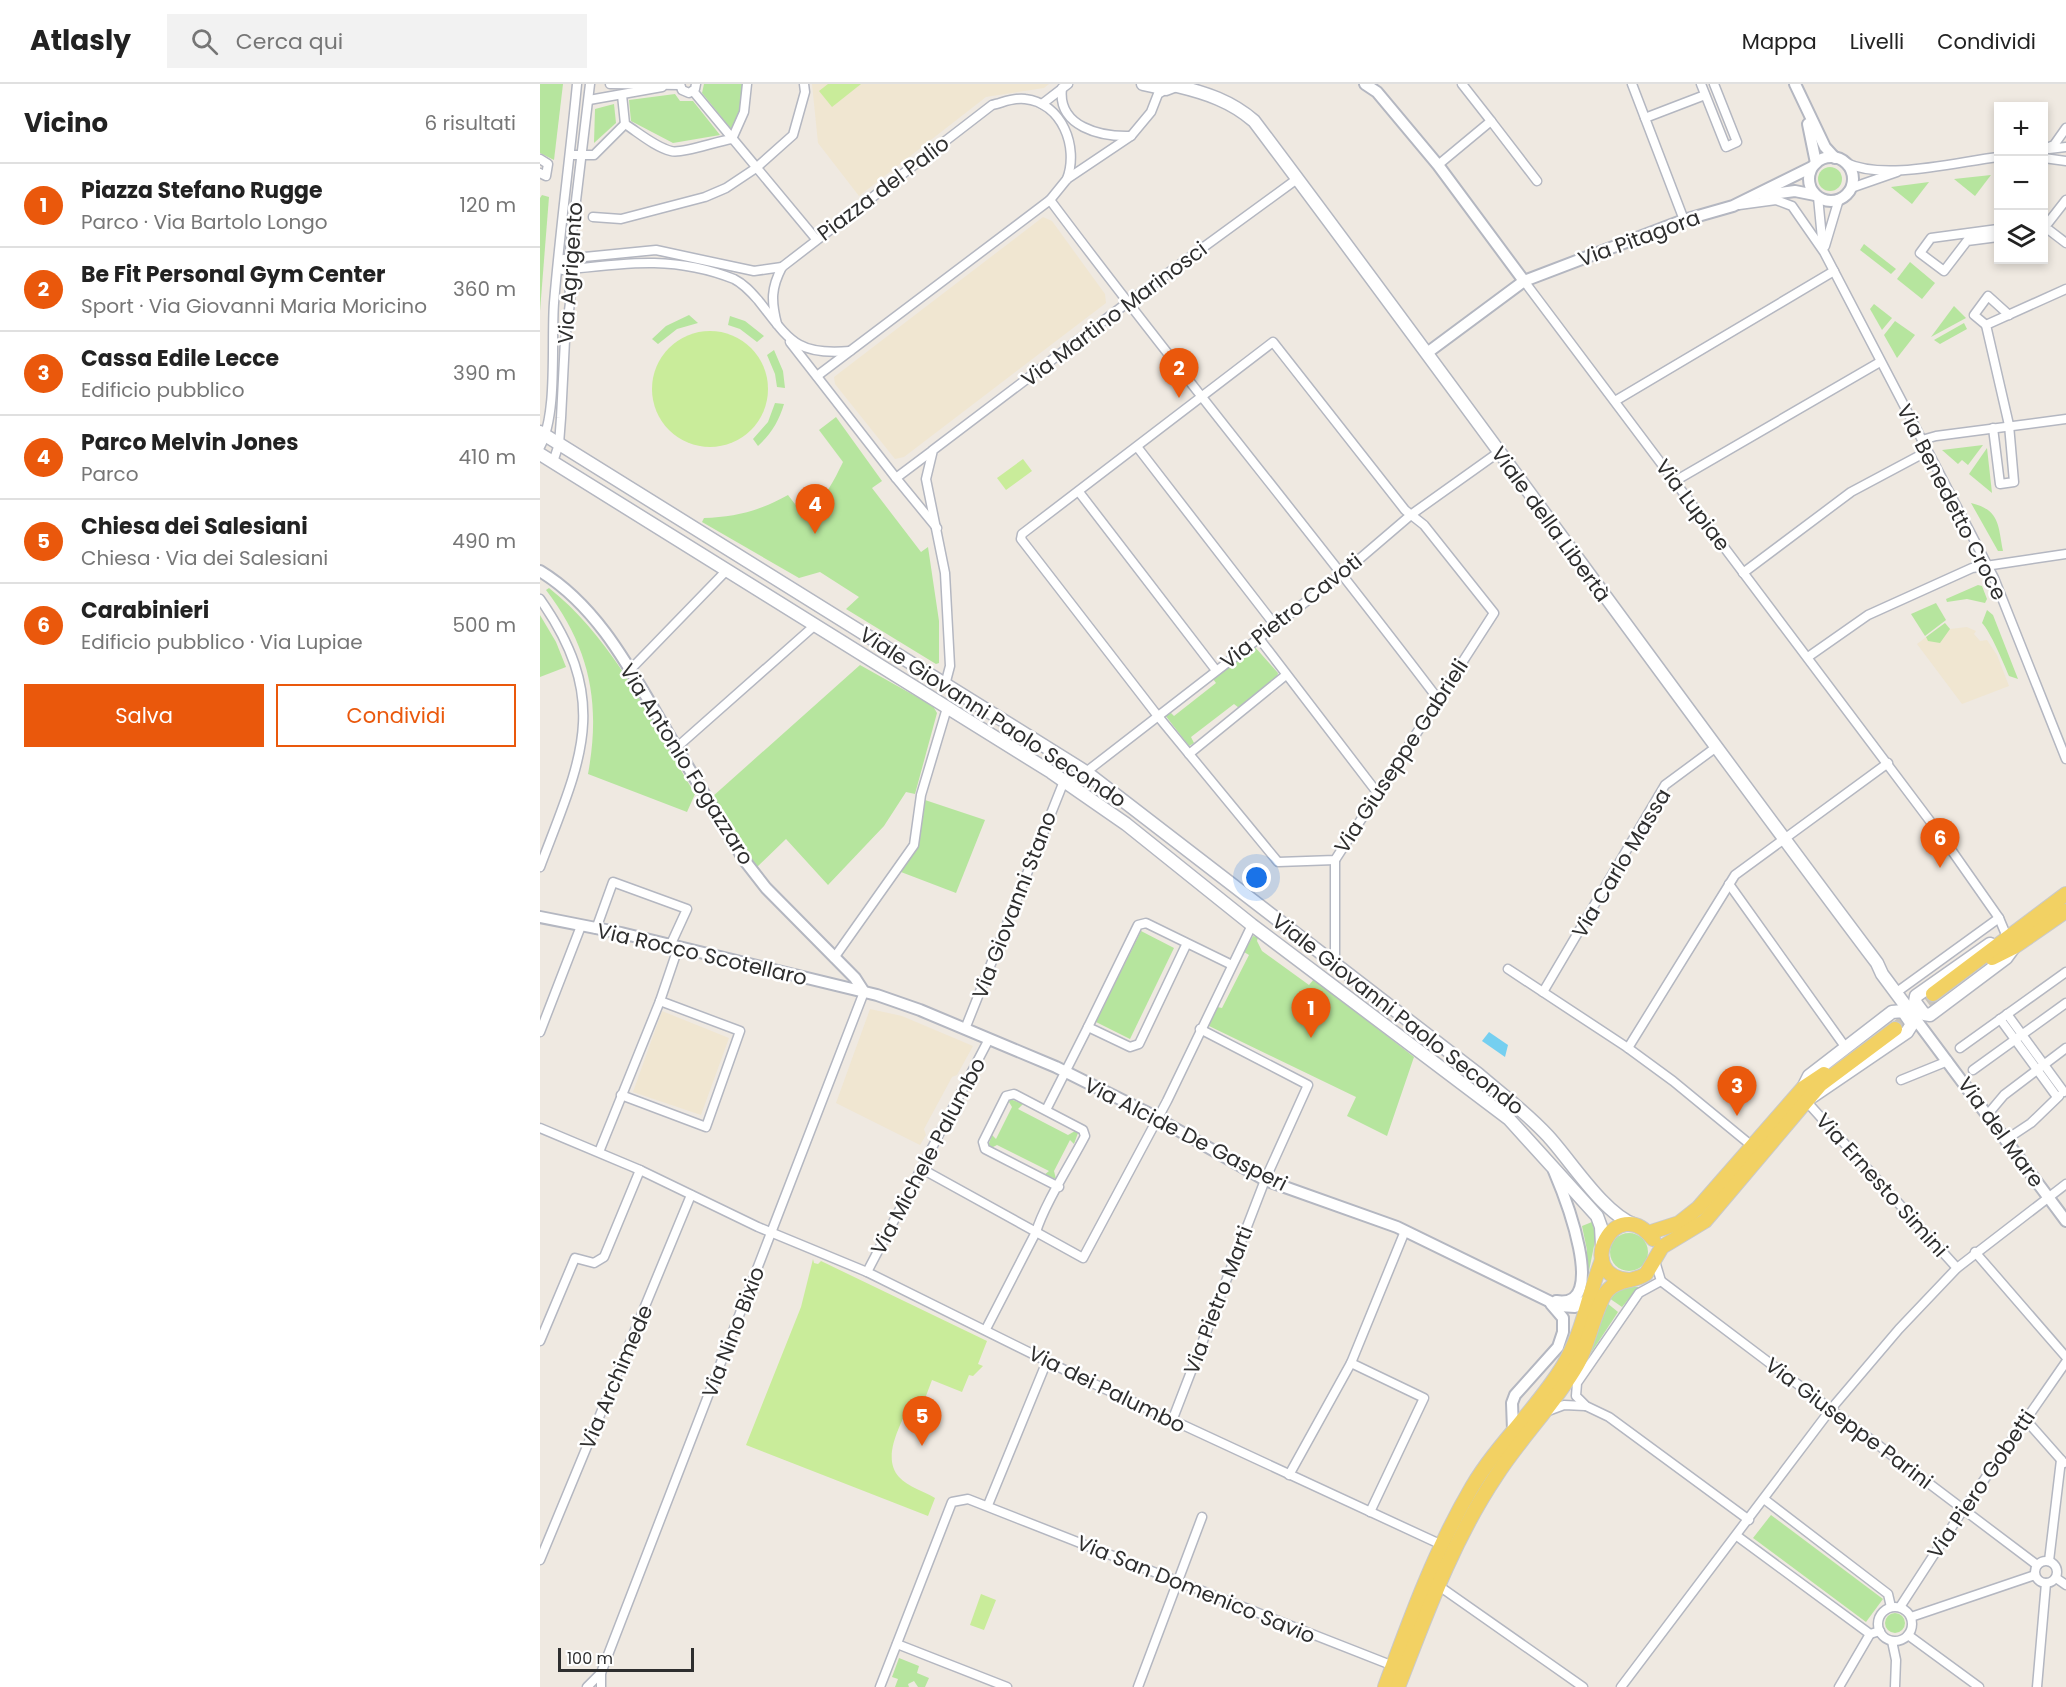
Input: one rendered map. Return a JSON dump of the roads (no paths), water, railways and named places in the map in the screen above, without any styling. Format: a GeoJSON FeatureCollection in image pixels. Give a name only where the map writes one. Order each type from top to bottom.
{"type":"FeatureCollection","features":[{"type":"Feature","properties":{"kind":"main road","name":"Viale della Libertà"},"geometry":{"type":"LineString","coordinates":[[1143,84],[1174,86],[1215,96],[1237,106],[1254,121],[1427,353],[1715,748],[1913,1012]]}},
{"type":"Feature","properties":{"kind":"main road","name":"Viale della Libertà"},"geometry":{"type":"LineString","coordinates":[[1202,84],[1215,96]]}},
{"type":"Feature","properties":{"kind":"main road","name":"Viale Giovanni Paolo Secondo"},"geometry":{"type":"LineString","coordinates":[[543,434],[1086,772],[1478,1074],[1529,1117],[1599,1195],[1622,1218],[1635,1226]]}},
{"type":"Feature","properties":{"kind":"main road","name":"Viale Giovanni Paolo Secondo"},"geometry":{"type":"LineString","coordinates":[[540,454],[1064,781],[1126,824],[1252,925],[1509,1119],[1597,1216],[1602,1245]]}},
{"type":"Feature","properties":{"kind":"main road"},"geometry":{"type":"LineString","coordinates":[[2066,894],[2011,942],[2006,958],[1930,1015],[1924,1014],[1916,1002],[1915,998],[1930,995],[1998,948],[2011,942],[2066,911]]}},
{"type":"Feature","properties":{"kind":"main road"},"geometry":{"type":"LineString","coordinates":[[1252,925],[1264,909]]}},
{"type":"Feature","properties":{"kind":"main road"},"geometry":{"type":"LineString","coordinates":[[1648,1233],[1686,1219],[1752,1146],[1808,1096],[1896,1024],[1900,992],[1930,995]]}},
{"type":"Feature","properties":{"kind":"main road"},"geometry":{"type":"LineString","coordinates":[[1385,1687],[1399,1668],[1471,1519],[1496,1475],[1563,1389],[1583,1355],[1606,1292],[1615,1284],[1646,1274],[1658,1252],[1669,1242],[1688,1234],[1704,1221],[1808,1096],[1809,1076],[1846,1048],[1896,1024]]}},
{"type":"Feature","properties":{"kind":"main road"},"geometry":{"type":"LineString","coordinates":[[1468,1086],[1478,1074]]}},
{"type":"Feature","properties":{"kind":"main road"},"geometry":{"type":"LineString","coordinates":[[1398,1687],[1399,1668],[1442,1545],[1477,1479],[1564,1365],[1578,1335],[1602,1260],[1602,1245],[1609,1233],[1616,1228],[1635,1226],[1648,1233],[1655,1246],[1656,1258]]}},
{"type":"Feature","properties":{"kind":"main road"},"geometry":{"type":"LineString","coordinates":[[1602,1260],[1615,1276],[1632,1280]]}},
{"type":"Feature","properties":{"kind":"street","name":"Via Agrigento"},"geometry":{"type":"LineString","coordinates":[[553,462],[559,444],[565,340],[570,303],[568,270],[564,259],[577,84]]}},
{"type":"Feature","properties":{"kind":"street","name":"Via Agrigento"},"geometry":{"type":"LineString","coordinates":[[540,447],[558,271],[564,259],[582,156],[590,84]]}},
{"type":"Feature","properties":{"kind":"street"},"geometry":{"type":"LineString","coordinates":[[610,84],[662,87]]}},
{"type":"Feature","properties":{"kind":"street"},"geometry":{"type":"LineString","coordinates":[[732,139],[744,112],[747,84]]}},
{"type":"Feature","properties":{"kind":"street"},"geometry":{"type":"LineString","coordinates":[[593,217],[621,219],[705,197],[726,188],[756,168],[793,135],[806,92],[804,84]]}},
{"type":"Feature","properties":{"kind":"street","name":"Via Lupiae"},"geometry":{"type":"LineString","coordinates":[[1365,84],[1374,88],[1438,165],[1888,763],[1999,918],[2011,942]]}},
{"type":"Feature","properties":{"kind":"street"},"geometry":{"type":"LineString","coordinates":[[1462,84],[1536,182]]}},
{"type":"Feature","properties":{"kind":"street"},"geometry":{"type":"LineString","coordinates":[[1632,84],[1684,220]]}},
{"type":"Feature","properties":{"kind":"street"},"geometry":{"type":"LineString","coordinates":[[1701,84],[1726,147],[1737,142],[1714,84]]}},
{"type":"Feature","properties":{"kind":"street"},"geometry":{"type":"LineString","coordinates":[[1795,84],[1802,103],[1825,147],[1835,158],[1846,164],[1868,170],[1909,169],[1994,158]]}},
{"type":"Feature","properties":{"kind":"street"},"geometry":{"type":"LineString","coordinates":[[589,100],[662,87],[680,85],[684,92],[694,87],[732,139],[816,239]]}},
{"type":"Feature","properties":{"kind":"street"},"geometry":{"type":"LineString","coordinates":[[1065,86],[1042,104],[1058,117],[1067,133],[1072,166],[1067,179]]}},
{"type":"Feature","properties":{"kind":"street"},"geometry":{"type":"LineString","coordinates":[[1065,86],[1061,100],[1066,111],[1083,128]]}},
{"type":"Feature","properties":{"kind":"street"},"geometry":{"type":"LineString","coordinates":[[817,376],[1050,200],[1067,179],[1131,136],[1151,112],[1158,94],[1174,86]]}},
{"type":"Feature","properties":{"kind":"street"},"geometry":{"type":"LineString","coordinates":[[622,95],[625,124]]}},
{"type":"Feature","properties":{"kind":"street"},"geometry":{"type":"LineString","coordinates":[[1645,118],[1705,95]]}},
{"type":"Feature","properties":{"kind":"street","name":"Piazza del Palio"},"geometry":{"type":"LineString","coordinates":[[782,267],[992,105],[1024,99],[1042,104]]}},
{"type":"Feature","properties":{"kind":"street"},"geometry":{"type":"LineString","coordinates":[[1802,103],[1814,165],[1809,181],[1816,196]]}},
{"type":"Feature","properties":{"kind":"street"},"geometry":{"type":"LineString","coordinates":[[1438,165],[1491,121]]}},
{"type":"Feature","properties":{"kind":"street"},"geometry":{"type":"LineString","coordinates":[[570,155],[594,155],[625,124]]}},
{"type":"Feature","properties":{"kind":"street"},"geometry":{"type":"LineString","coordinates":[[625,124],[672,151],[688,151],[707,143],[732,139]]}},
{"type":"Feature","properties":{"kind":"street"},"geometry":{"type":"LineString","coordinates":[[1067,133],[1076,126],[1109,137],[1131,136]]}},
{"type":"Feature","properties":{"kind":"street"},"geometry":{"type":"LineString","coordinates":[[2048,148],[2054,145],[2066,128]]}},
{"type":"Feature","properties":{"kind":"street"},"geometry":{"type":"LineString","coordinates":[[2048,149],[2066,147]]}},
{"type":"Feature","properties":{"kind":"street","name":"Via Pitagora"},"geometry":{"type":"LineString","coordinates":[[1427,353],[1524,280],[1684,220],[1733,206],[1828,157],[1835,158]]}},
{"type":"Feature","properties":{"kind":"street"},"geometry":{"type":"LineString","coordinates":[[540,159],[548,164],[546,176],[540,173]]}},
{"type":"Feature","properties":{"kind":"street"},"geometry":{"type":"LineString","coordinates":[[2048,159],[2066,161]]}},
{"type":"Feature","properties":{"kind":"street"},"geometry":{"type":"LineString","coordinates":[[1846,164],[1852,175],[1851,188]]}},
{"type":"Feature","properties":{"kind":"street"},"geometry":{"type":"LineString","coordinates":[[1824,252],[1839,200],[1851,188],[1909,169]]}},
{"type":"Feature","properties":{"kind":"street","name":"Via Martino Marinosci"},"geometry":{"type":"LineString","coordinates":[[896,478],[1127,303],[1297,179]]}},
{"type":"Feature","properties":{"kind":"street","name":"Via Pitagora"},"geometry":{"type":"LineString","coordinates":[[1755,196],[1795,191],[1825,200],[1839,200]]}},
{"type":"Feature","properties":{"kind":"street","name":"Via Benedetto Croce"},"geometry":{"type":"LineString","coordinates":[[1816,196],[1824,252]]}},
{"type":"Feature","properties":{"kind":"street"},"geometry":{"type":"LineString","coordinates":[[1050,200],[1127,303],[1343,573],[1438,699]]}},
{"type":"Feature","properties":{"kind":"street","name":"Via Benedetto Croce"},"geometry":{"type":"LineString","coordinates":[[1733,206],[1776,200],[1792,206],[1824,252],[1922,440],[1926,452],[1987,565],[2063,739],[2066,759]]}},
{"type":"Feature","properties":{"kind":"street"},"geometry":{"type":"LineString","coordinates":[[2048,224],[2066,200]]}},
{"type":"Feature","properties":{"kind":"street"},"geometry":{"type":"LineString","coordinates":[[2048,229],[2066,243]]}},
{"type":"Feature","properties":{"kind":"street"},"geometry":{"type":"LineString","coordinates":[[1994,230],[1931,238],[1920,253],[1944,271],[1967,241],[1994,238]]}},
{"type":"Feature","properties":{"kind":"street"},"geometry":{"type":"LineString","coordinates":[[564,259],[656,250],[754,271],[782,267]]}},
{"type":"Feature","properties":{"kind":"street"},"geometry":{"type":"LineString","coordinates":[[558,271],[654,261],[735,280],[747,287],[938,529]]}},
{"type":"Feature","properties":{"kind":"street"},"geometry":{"type":"LineString","coordinates":[[777,324],[771,301],[773,284],[782,267]]}},
{"type":"Feature","properties":{"kind":"street"},"geometry":{"type":"LineString","coordinates":[[1615,401],[1834,271]]}},
{"type":"Feature","properties":{"kind":"street"},"geometry":{"type":"LineString","coordinates":[[1986,325],[2066,289]]}},
{"type":"Feature","properties":{"kind":"street"},"geometry":{"type":"LineString","coordinates":[[1993,428],[2000,484],[2014,482],[2009,425],[1986,325],[1974,315],[1988,296],[2009,315]]}},
{"type":"Feature","properties":{"kind":"street"},"geometry":{"type":"LineString","coordinates":[[790,341],[826,352],[851,351]]}},
{"type":"Feature","properties":{"kind":"street"},"geometry":{"type":"LineString","coordinates":[[1215,669],[1078,492],[1273,342],[1405,510],[1412,514]]}},
{"type":"Feature","properties":{"kind":"street"},"geometry":{"type":"LineString","coordinates":[[1675,481],[1880,362]]}},
{"type":"Feature","properties":{"kind":"street"},"geometry":{"type":"LineString","coordinates":[[1922,440],[2009,425],[2066,419]]}},
{"type":"Feature","properties":{"kind":"street"},"geometry":{"type":"LineString","coordinates":[[1138,448],[1274,624]]}},
{"type":"Feature","properties":{"kind":"street"},"geometry":{"type":"LineString","coordinates":[[933,450],[926,479],[938,529],[950,628],[950,666],[945,685]]}},
{"type":"Feature","properties":{"kind":"street","name":"Via Pietro Cavoti"},"geometry":{"type":"LineString","coordinates":[[1064,781],[1086,772],[1215,669],[1343,573],[1412,514],[1499,452]]}},
{"type":"Feature","properties":{"kind":"street"},"geometry":{"type":"LineString","coordinates":[[1743,573],[1851,492],[1926,452]]}},
{"type":"Feature","properties":{"kind":"street","name":"Via Giuseppe Gabrieli"},"geometry":{"type":"LineString","coordinates":[[1078,492],[1022,534],[1021,539],[1157,715],[1278,862],[1335,860],[1379,795],[1494,613],[1424,525],[1412,514]]}},
{"type":"Feature","properties":{"kind":"street"},"geometry":{"type":"LineString","coordinates":[[1808,657],[1868,615],[1972,568],[2066,554]]}},
{"type":"Feature","properties":{"kind":"street"},"geometry":{"type":"LineString","coordinates":[[630,670],[726,571]]}},
{"type":"Feature","properties":{"kind":"street","name":"Via Antonio Fogazzaro"},"geometry":{"type":"LineString","coordinates":[[543,576],[572,595],[600,626],[630,670],[745,861],[834,958]]}},
{"type":"Feature","properties":{"kind":"street"},"geometry":{"type":"LineString","coordinates":[[540,599],[568,645],[582,694],[584,717],[578,768],[540,867]]}},
{"type":"Feature","properties":{"kind":"street"},"geometry":{"type":"LineString","coordinates":[[676,748],[814,626]]}},
{"type":"Feature","properties":{"kind":"street"},"geometry":{"type":"LineString","coordinates":[[1258,637],[1379,795]]}},
{"type":"Feature","properties":{"kind":"street"},"geometry":{"type":"LineString","coordinates":[[1189,754],[1286,675]]}},
{"type":"Feature","properties":{"kind":"street"},"geometry":{"type":"LineString","coordinates":[[864,992],[834,958],[914,845],[921,795],[947,708]]}},
{"type":"Feature","properties":{"kind":"street","name":"Via Carlo Massa"},"geometry":{"type":"LineString","coordinates":[[1543,992],[1665,785],[1715,748]]}},
{"type":"Feature","properties":{"kind":"street"},"geometry":{"type":"LineString","coordinates":[[1628,1048],[1735,875],[1888,763]]}},
{"type":"Feature","properties":{"kind":"street","name":"Via Giovanni Stano"},"geometry":{"type":"LineString","coordinates":[[965,1029],[1064,781]]}},
{"type":"Feature","properties":{"kind":"street"},"geometry":{"type":"LineString","coordinates":[[1335,860],[1335,963]]}},
{"type":"Feature","properties":{"kind":"street"},"geometry":{"type":"LineString","coordinates":[[596,929],[613,882],[687,909],[660,1001],[599,1152]]}},
{"type":"Feature","properties":{"kind":"street"},"geometry":{"type":"LineString","coordinates":[[1729,884],[1846,1048]]}},
{"type":"Feature","properties":{"kind":"street","name":"Via Rocco Scotellaro"},"geometry":{"type":"LineString","coordinates":[[540,917],[621,933],[864,992]]}},
{"type":"Feature","properties":{"kind":"street"},"geometry":{"type":"LineString","coordinates":[[1900,992],[1999,918]]}},
{"type":"Feature","properties":{"kind":"street"},"geometry":{"type":"LineString","coordinates":[[1046,1110],[1138,926],[1146,923],[1232,965]]}},
{"type":"Feature","properties":{"kind":"street"},"geometry":{"type":"LineString","coordinates":[[922,1169],[1083,1258],[1158,1118],[1252,925]]}},
{"type":"Feature","properties":{"kind":"street"},"geometry":{"type":"LineString","coordinates":[[540,1032],[581,926]]}},
{"type":"Feature","properties":{"kind":"street"},"geometry":{"type":"LineString","coordinates":[[1088,1027],[1130,1047],[1139,1044],[1187,943]]}},
{"type":"Feature","properties":{"kind":"street"},"geometry":{"type":"LineString","coordinates":[[1508,969],[1673,1080],[1752,1146]]}},
{"type":"Feature","properties":{"kind":"street"},"geometry":{"type":"LineString","coordinates":[[1960,1048],[2066,972]]}},
{"type":"Feature","properties":{"kind":"street","name":"Via Alcide De Gasperi"},"geometry":{"type":"LineString","coordinates":[[864,992],[920,1010],[1066,1073],[1158,1118],[1265,1180],[1405,1231],[1566,1308],[1575,1307],[1590,1298]]}},
{"type":"Feature","properties":{"kind":"street","name":"Via Nino Bixio"},"geometry":{"type":"LineString","coordinates":[[601,1687],[601,1673],[864,992]]}},
{"type":"Feature","properties":{"kind":"street"},"geometry":{"type":"LineString","coordinates":[[621,1095],[706,1127],[740,1031],[660,1001]]}},
{"type":"Feature","properties":{"kind":"street"},"geometry":{"type":"LineString","coordinates":[[1974,1070],[2066,1003]]}},
{"type":"Feature","properties":{"kind":"street","name":"Via del Mare"},"geometry":{"type":"LineString","coordinates":[[1913,1012],[2066,1221]]}},
{"type":"Feature","properties":{"kind":"street"},"geometry":{"type":"LineString","coordinates":[[1896,1024],[1927,1031],[1930,1015]]}},
{"type":"Feature","properties":{"kind":"street"},"geometry":{"type":"LineString","coordinates":[[2003,1017],[2062,1094],[2031,1123],[2007,1139]]}},
{"type":"Feature","properties":{"kind":"street","name":"Via Pietro Marti"},"geometry":{"type":"LineString","coordinates":[[1172,1420],[1265,1180],[1308,1085],[1200,1029]]}},
{"type":"Feature","properties":{"kind":"street","name":"Via Michele Palumbo"},"geometry":{"type":"LineString","coordinates":[[867,1272],[989,1039]]}},
{"type":"Feature","properties":{"kind":"street"},"geometry":{"type":"LineString","coordinates":[[1988,1114],[2004,1095],[2066,1048]]}},
{"type":"Feature","properties":{"kind":"street"},"geometry":{"type":"LineString","coordinates":[[1901,1080],[1948,1061]]}},
{"type":"Feature","properties":{"kind":"street"},"geometry":{"type":"LineString","coordinates":[[986,1329],[1039,1222],[1059,1187],[1085,1136],[1083,1130],[1046,1110],[1014,1094],[1006,1096],[983,1142],[985,1149],[1059,1187]]}},
{"type":"Feature","properties":{"kind":"street","name":"Via Ernesto Simini"},"geometry":{"type":"LineString","coordinates":[[1808,1096],[1957,1268]]}},
{"type":"Feature","properties":{"kind":"street","name":"Via dei Palumbo"},"geometry":{"type":"LineString","coordinates":[[540,1128],[640,1170],[772,1233],[867,1272],[1172,1420],[1442,1545]]}},
{"type":"Feature","properties":{"kind":"street"},"geometry":{"type":"LineString","coordinates":[[1547,1299],[1564,1302],[1576,1297],[1580,1291],[1581,1274],[1575,1226],[1550,1162]]}},
{"type":"Feature","properties":{"kind":"street"},"geometry":{"type":"LineString","coordinates":[[540,1341],[575,1258],[587,1263],[601,1261],[604,1257],[640,1170]]}},
{"type":"Feature","properties":{"kind":"street"},"geometry":{"type":"LineString","coordinates":[[1621,1687],[1831,1409],[1899,1329],[1957,1268],[2066,1184]]}},
{"type":"Feature","properties":{"kind":"street","name":"Via Archimede"},"geometry":{"type":"LineString","coordinates":[[540,1560],[691,1195]]}},
{"type":"Feature","properties":{"kind":"street"},"geometry":{"type":"LineString","coordinates":[[1289,1475],[1351,1363],[1405,1231]]}},
{"type":"Feature","properties":{"kind":"street"},"geometry":{"type":"LineString","coordinates":[[1976,1252],[2066,1357]]}},
{"type":"Feature","properties":{"kind":"street"},"geometry":{"type":"LineString","coordinates":[[1656,1258],[1655,1269],[1661,1281],[1639,1293],[1575,1388],[1576,1396],[1586,1406],[1610,1417],[1749,1520]]}},
{"type":"Feature","properties":{"kind":"street","name":"Via Giuseppe Parini"},"geometry":{"type":"LineString","coordinates":[[1661,1281],[2037,1565]]}},
{"type":"Feature","properties":{"kind":"street"},"geometry":{"type":"LineString","coordinates":[[1513,1430],[1512,1403],[1515,1395],[1562,1340],[1563,1318],[1547,1299]]}},
{"type":"Feature","properties":{"kind":"street"},"geometry":{"type":"LineString","coordinates":[[988,1505],[1047,1360]]}},
{"type":"Feature","properties":{"kind":"street","name":"Via Piero Gobetti"},"geometry":{"type":"LineString","coordinates":[[1896,1607],[2066,1362]]}},
{"type":"Feature","properties":{"kind":"street"},"geometry":{"type":"LineString","coordinates":[[1351,1363],[1424,1398],[1370,1512]]}},
{"type":"Feature","properties":{"kind":"street"},"geometry":{"type":"LineString","coordinates":[[1542,1414],[1564,1405],[1586,1406]]}},
{"type":"Feature","properties":{"kind":"street"},"geometry":{"type":"LineString","coordinates":[[2025,1419],[2063,1463],[2052,1563],[2056,1578],[2066,1585]]}},
{"type":"Feature","properties":{"kind":"street","name":"Via San Domenico Savio"},"geometry":{"type":"LineString","coordinates":[[897,1644],[951,1502],[968,1499],[1399,1668]]}},
{"type":"Feature","properties":{"kind":"street"},"geometry":{"type":"LineString","coordinates":[[1764,1499],[1888,1594],[1896,1607],[1911,1617],[1912,1626],[1908,1635],[1901,1640],[1892,1641]]}},
{"type":"Feature","properties":{"kind":"street"},"geometry":{"type":"LineString","coordinates":[[1138,1687],[1202,1517]]}},
{"type":"Feature","properties":{"kind":"street"},"geometry":{"type":"LineString","coordinates":[[1737,1536],[1870,1635]]}},
{"type":"Feature","properties":{"kind":"street"},"geometry":{"type":"LineString","coordinates":[[2056,1578],[2046,1583],[2039,1581],[2035,1575],[2037,1565],[2066,1561]]}},
{"type":"Feature","properties":{"kind":"street"},"geometry":{"type":"LineString","coordinates":[[1911,1617],[2035,1575]]}},
{"type":"Feature","properties":{"kind":"street"},"geometry":{"type":"LineString","coordinates":[[2037,1687],[2046,1583]]}},
{"type":"Feature","properties":{"kind":"street"},"geometry":{"type":"LineString","coordinates":[[1439,1586],[1583,1687]]}},
{"type":"Feature","properties":{"kind":"street"},"geometry":{"type":"LineString","coordinates":[[1880,1631],[1880,1616],[1896,1607]]}},
{"type":"Feature","properties":{"kind":"street"},"geometry":{"type":"LineString","coordinates":[[1839,1687],[1870,1635],[1880,1631]]}},
{"type":"Feature","properties":{"kind":"street"},"geometry":{"type":"LineString","coordinates":[[1880,1631],[1892,1641],[1896,1660],[1895,1687]]}},
{"type":"Feature","properties":{"kind":"street"},"geometry":{"type":"LineString","coordinates":[[1908,1635],[1979,1687]]}},
{"type":"Feature","properties":{"kind":"street"},"geometry":{"type":"LineString","coordinates":[[880,1687],[897,1644],[1007,1687]]}},
{"type":"Feature","properties":{"kind":"street","name":"Via Nino Bixio"},"geometry":{"type":"LineString","coordinates":[[587,1687],[601,1673]]}},
{"type":"Feature","properties":{"kind":"water"},"geometry":{"type":"Polygon","coordinates":[[[1489,1032],[1508,1045],[1505,1057],[1482,1041],[1489,1032]]]}},
{"type":"Feature","properties":{"kind":"tunnel"},"geometry":{"type":"LineString","coordinates":[[1895,1029],[1937,998]]}},
{"type":"Feature","properties":{"kind":"place","name":"Be Fit Personal Gym Center"},"geometry":{"type":"Point","coordinates":[1179,398]}},
{"type":"Feature","properties":{"kind":"place","name":"Parco Melvin Jones"},"geometry":{"type":"Point","coordinates":[815,534]}},
{"type":"Feature","properties":{"kind":"place","name":"Carabinieri"},"geometry":{"type":"Point","coordinates":[1940,868]}},
{"type":"Feature","properties":{"kind":"place","name":"Piazza Stefano Rugge"},"geometry":{"type":"Point","coordinates":[1311,1038]}},
{"type":"Feature","properties":{"kind":"place","name":"Cassa Edile Lecce"},"geometry":{"type":"Point","coordinates":[1737,1116]}},
{"type":"Feature","properties":{"kind":"place","name":"Chiesa dei Salesiani"},"geometry":{"type":"Point","coordinates":[922,1446]}}]}
